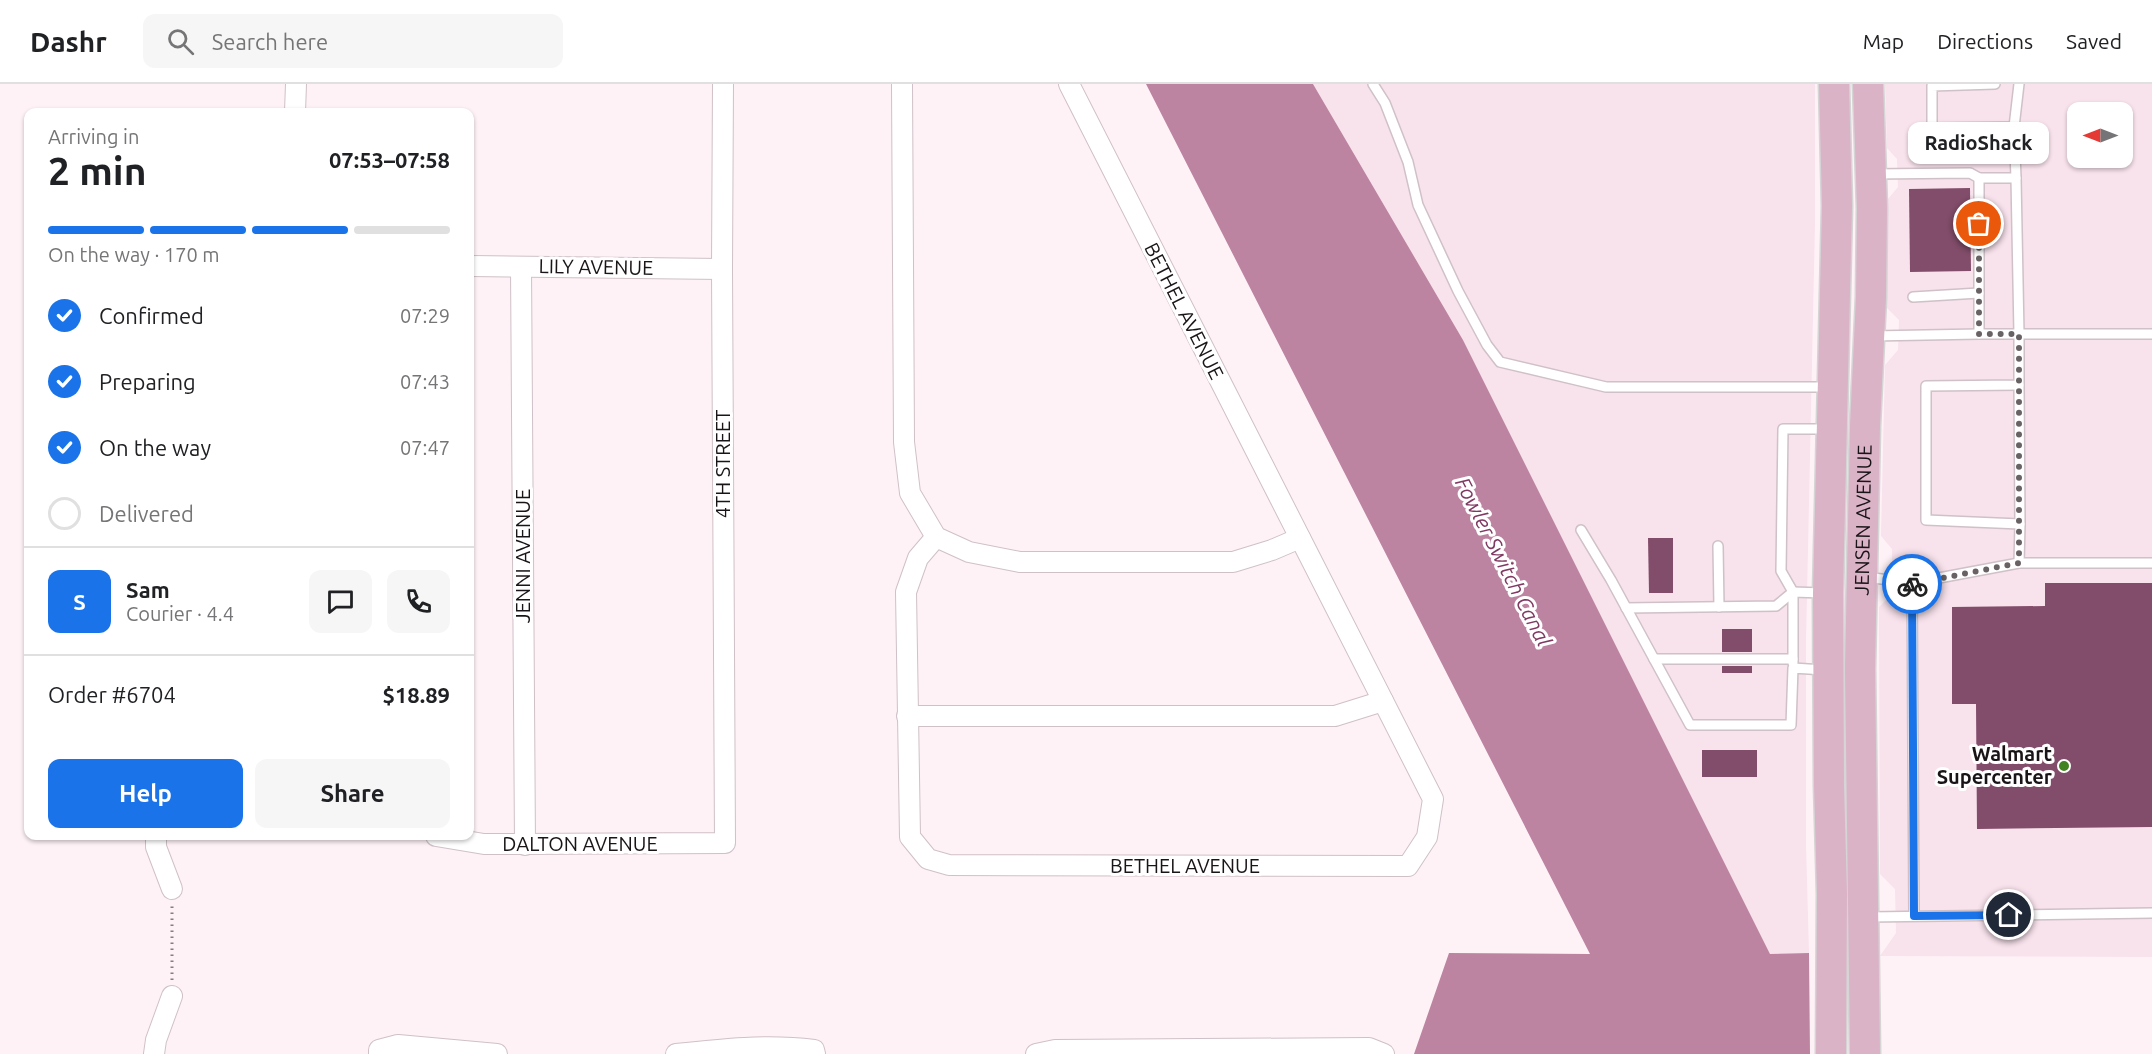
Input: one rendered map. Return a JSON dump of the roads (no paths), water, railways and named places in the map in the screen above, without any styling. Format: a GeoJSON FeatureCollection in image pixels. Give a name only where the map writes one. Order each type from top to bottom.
{"type":"FeatureCollection","features":[{"type":"Feature","properties":{"kind":"main road","name":"JENSEN AVENUE"},"geometry":{"type":"LineString","coordinates":[[1831,1054],[1828,593],[1837,206],[1834,84]]}},
{"type":"Feature","properties":{"kind":"main road","name":"JENSEN AVENUE"},"geometry":{"type":"LineString","coordinates":[[1865,1054],[1860,768],[1865,426],[1870,336],[1871,174],[1868,84]]}},
{"type":"Feature","properties":{"kind":"main road"},"geometry":{"type":"LineString","coordinates":[[1835,247],[1848,255],[1851,265],[1851,371],[1856,399],[1865,426]]}},
{"type":"Feature","properties":{"kind":"main road"},"geometry":{"type":"LineString","coordinates":[[1832,429],[1844,441],[1847,459],[1844,539],[1846,559],[1856,575],[1862,577]]}},
{"type":"Feature","properties":{"kind":"main road"},"geometry":{"type":"LineString","coordinates":[[1828,593],[1838,597],[1842,607],[1844,704],[1860,768]]}},
{"type":"Feature","properties":{"kind":"main road"},"geometry":{"type":"LineString","coordinates":[[1829,746],[1842,788],[1844,895],[1851,910],[1863,917]]}},
{"type":"Feature","properties":{"kind":"street"},"geometry":{"type":"LineString","coordinates":[[295,108],[296,84]]}},
{"type":"Feature","properties":{"kind":"street","name":"4TH STREET"},"geometry":{"type":"LineString","coordinates":[[723,84],[725,843]]}},
{"type":"Feature","properties":{"kind":"street"},"geometry":{"type":"LineString","coordinates":[[902,84],[904,442],[910,493],[936,537],[969,552],[1020,562],[1233,562],[1272,550],[1300,538]]}},
{"type":"Feature","properties":{"kind":"street","name":"BETHEL AVENUE"},"geometry":{"type":"LineString","coordinates":[[936,537],[918,558],[906,592],[910,837],[928,859],[949,865],[1408,867],[1427,837],[1433,799],[1069,84]]}},
{"type":"Feature","properties":{"kind":"street","name":"LILY AVENUE"},"geometry":{"type":"LineString","coordinates":[[474,266],[722,268]]}},
{"type":"Feature","properties":{"kind":"street","name":"JENNI AVENUE"},"geometry":{"type":"LineString","coordinates":[[521,267],[525,845]]}},
{"type":"Feature","properties":{"kind":"street"},"geometry":{"type":"LineString","coordinates":[[907,716],[1335,716],[1383,701]]}},
{"type":"Feature","properties":{"kind":"street"},"geometry":{"type":"LineString","coordinates":[[156,840],[156,847],[172,889]]}},
{"type":"Feature","properties":{"kind":"street","name":"DALTON AVENUE"},"geometry":{"type":"LineString","coordinates":[[460,840],[484,844],[525,845],[725,843]]}},
{"type":"Feature","properties":{"kind":"street"},"geometry":{"type":"LineString","coordinates":[[154,1054],[156,1040],[172,996]]}},
{"type":"Feature","properties":{"kind":"street"},"geometry":{"type":"LineString","coordinates":[[379,1052],[398,1045],[497,1054]]}},
{"type":"Feature","properties":{"kind":"street"},"geometry":{"type":"LineString","coordinates":[[676,1054],[770,1047],[791,1047],[814,1052]]}},
{"type":"Feature","properties":{"kind":"street"},"geometry":{"type":"LineString","coordinates":[[1036,1053],[1055,1050],[1369,1048],[1384,1054]]}},
{"type":"Feature","properties":{"kind":"lane"},"geometry":{"type":"LineString","coordinates":[[1373,84],[1384,103],[1408,162],[1418,205],[1458,291],[1487,345],[1500,362],[1606,387],[1833,387]]}},
{"type":"Feature","properties":{"kind":"lane"},"geometry":{"type":"LineString","coordinates":[[1995,84],[1932,86],[1932,128],[2014,127]]}},
{"type":"Feature","properties":{"kind":"lane"},"geometry":{"type":"LineString","coordinates":[[2019,84],[2014,127],[2019,334],[2019,563]]}},
{"type":"Feature","properties":{"kind":"lane"},"geometry":{"type":"LineString","coordinates":[[1871,174],[1970,173],[1979,178],[2016,178]]}},
{"type":"Feature","properties":{"kind":"lane"},"geometry":{"type":"LineString","coordinates":[[1979,178],[1979,334]]}},
{"type":"Feature","properties":{"kind":"lane"},"geometry":{"type":"LineString","coordinates":[[1913,297],[1979,293]]}},
{"type":"Feature","properties":{"kind":"lane"},"geometry":{"type":"LineString","coordinates":[[1870,336],[2152,334]]}},
{"type":"Feature","properties":{"kind":"lane"},"geometry":{"type":"LineString","coordinates":[[2019,385],[1926,386],[1926,519],[2020,524]]}},
{"type":"Feature","properties":{"kind":"lane"},"geometry":{"type":"LineString","coordinates":[[1581,530],[1690,725],[1791,725],[1793,592],[1781,571],[1783,429],[1832,429]]}},
{"type":"Feature","properties":{"kind":"lane"},"geometry":{"type":"LineString","coordinates":[[1719,546],[1719,607]]}},
{"type":"Feature","properties":{"kind":"lane"},"geometry":{"type":"LineString","coordinates":[[1862,577],[1912,583],[2019,563],[2152,563]]}},
{"type":"Feature","properties":{"kind":"lane"},"geometry":{"type":"LineString","coordinates":[[1912,583],[1914,916]]}},
{"type":"Feature","properties":{"kind":"lane"},"geometry":{"type":"LineString","coordinates":[[1626,608],[1776,606],[1793,592],[1828,593]]}},
{"type":"Feature","properties":{"kind":"lane"},"geometry":{"type":"LineString","coordinates":[[1654,659],[1792,664],[1829,670]]}},
{"type":"Feature","properties":{"kind":"lane"},"geometry":{"type":"LineString","coordinates":[[1863,917],[2152,913]]}},
{"type":"Feature","properties":{"kind":"water","name":"Fowler Switch Canal"},"geometry":{"type":"Polygon","coordinates":[[[1146,84],[1313,84],[1463,340],[1770,954],[1809,953],[1810,1054],[1414,1054],[1449,953],[1590,954],[1146,84]]]}},
{"type":"Feature","properties":{"kind":"place","name":"RadioShack"},"geometry":{"type":"Point","coordinates":[1979,224]}},
{"type":"Feature","properties":{"kind":"place","name":"Walmart Supercenter"},"geometry":{"type":"Point","coordinates":[2064,766]}}]}
